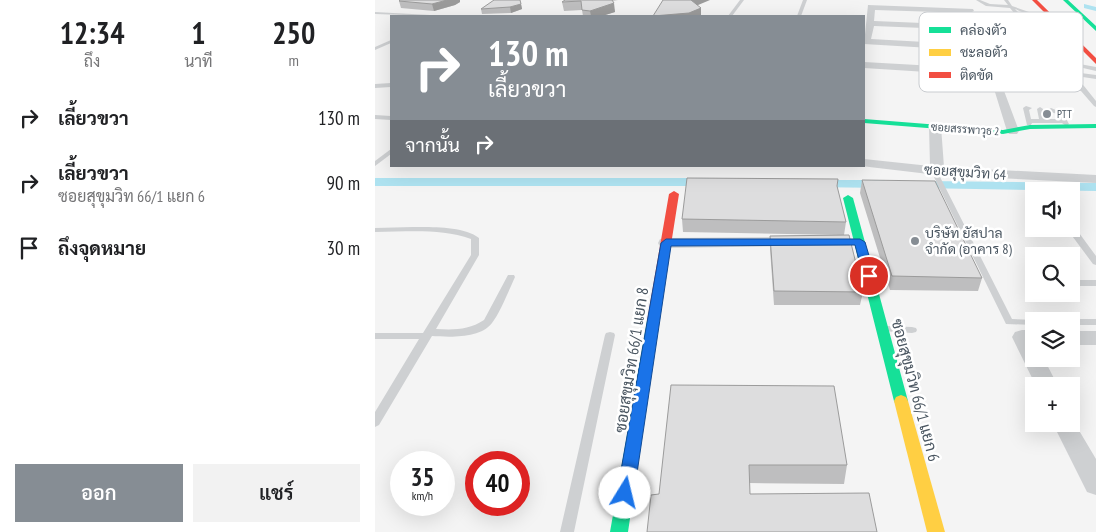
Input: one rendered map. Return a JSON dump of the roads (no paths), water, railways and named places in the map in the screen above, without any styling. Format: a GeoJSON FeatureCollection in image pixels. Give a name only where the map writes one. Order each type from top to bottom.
{"type":"FeatureCollection","features":[{"type":"Feature","properties":{"kind":"main road"},"geometry":{"type":"LineString","coordinates":[[1053,0],[1067,12]]}},
{"type":"Feature","properties":{"kind":"main road"},"geometry":{"type":"LineString","coordinates":[[1059,0],[1071,12]]}},
{"type":"Feature","properties":{"kind":"main road"},"geometry":{"type":"LineString","coordinates":[[1065,0],[1075,12]]}},
{"type":"Feature","properties":{"kind":"main road"},"geometry":{"type":"LineString","coordinates":[[1076,0],[1096,18]]}},
{"type":"Feature","properties":{"kind":"main road"},"geometry":{"type":"LineString","coordinates":[[1034,2],[1044,12]]}},
{"type":"Feature","properties":{"kind":"main road"},"geometry":{"type":"LineString","coordinates":[[1083,22],[1094,35]]}},
{"type":"Feature","properties":{"kind":"main road"},"geometry":{"type":"LineString","coordinates":[[1083,24],[1094,35]]}},
{"type":"Feature","properties":{"kind":"main road"},"geometry":{"type":"LineString","coordinates":[[1083,26],[1094,35]]}},
{"type":"Feature","properties":{"kind":"main road"},"geometry":{"type":"LineString","coordinates":[[1083,49],[1096,62]]}},
{"type":"Feature","properties":{"kind":"main road","name":"ซอยสรรพาวุธ 2"},"geometry":{"type":"LineString","coordinates":[[865,121],[1013,131],[1029,124],[1096,126]]}},
{"type":"Feature","properties":{"kind":"main road","name":"ซอยสุขุมวิท 66/1 แยก 8"},"geometry":{"type":"LineString","coordinates":[[619,532],[674,194]]}},
{"type":"Feature","properties":{"kind":"main road","name":"ซอยสุขุมวิท 66/1 แยก 6"},"geometry":{"type":"LineString","coordinates":[[849,198],[936,532]]}},
{"type":"Feature","properties":{"kind":"street"},"geometry":{"type":"LineString","coordinates":[[919,47],[865,47],[871,7],[970,11],[966,0]]}},
{"type":"Feature","properties":{"kind":"street"},"geometry":{"type":"LineString","coordinates":[[870,23],[919,25]]}},
{"type":"Feature","properties":{"kind":"street"},"geometry":{"type":"LineString","coordinates":[[865,65],[919,68]]}},
{"type":"Feature","properties":{"kind":"street"},"geometry":{"type":"LineString","coordinates":[[1000,92],[1013,131]]}},
{"type":"Feature","properties":{"kind":"street"},"geometry":{"type":"LineString","coordinates":[[935,126],[936,173]]}},
{"type":"Feature","properties":{"kind":"street","name":"ซอยสุขุมวิท 64"},"geometry":{"type":"LineString","coordinates":[[865,163],[936,173],[1096,179]]}},
{"type":"Feature","properties":{"kind":"street"},"geometry":{"type":"LineString","coordinates":[[666,243],[811,242]]}},
{"type":"Feature","properties":{"kind":"street"},"geometry":{"type":"LineString","coordinates":[[841,242],[860,242]]}},
{"type":"Feature","properties":{"kind":"street"},"geometry":{"type":"LineString","coordinates":[[1080,338],[1096,338]]}},
{"type":"Feature","properties":{"kind":"street"},"geometry":{"type":"LineString","coordinates":[[1069,432],[1096,484]]}},
{"type":"Feature","properties":{"kind":"lane"},"geometry":{"type":"LineString","coordinates":[[732,15],[742,0]]}},
{"type":"Feature","properties":{"kind":"lane"},"geometry":{"type":"LineString","coordinates":[[799,15],[805,0]]}},
{"type":"Feature","properties":{"kind":"lane"},"geometry":{"type":"LineString","coordinates":[[978,0],[988,5],[1011,6],[1026,12]]}},
{"type":"Feature","properties":{"kind":"lane"},"geometry":{"type":"LineString","coordinates":[[1006,0],[1015,12]]}},
{"type":"Feature","properties":{"kind":"lane"},"geometry":{"type":"LineString","coordinates":[[375,13],[412,15]]}},
{"type":"Feature","properties":{"kind":"lane"},"geometry":{"type":"LineString","coordinates":[[375,49],[390,42]]}},
{"type":"Feature","properties":{"kind":"lane"},"geometry":{"type":"LineString","coordinates":[[1083,66],[1096,69]]}},
{"type":"Feature","properties":{"kind":"lane"},"geometry":{"type":"LineString","coordinates":[[1083,75],[1096,77]]}},
{"type":"Feature","properties":{"kind":"lane"},"geometry":{"type":"LineString","coordinates":[[375,86],[390,84]]}},
{"type":"Feature","properties":{"kind":"lane"},"geometry":{"type":"LineString","coordinates":[[1083,89],[1096,105]]}},
{"type":"Feature","properties":{"kind":"lane"},"geometry":{"type":"LineString","coordinates":[[1029,108],[1026,108],[1029,124],[1042,121],[1066,124]]}},
{"type":"Feature","properties":{"kind":"lane"},"geometry":{"type":"LineString","coordinates":[[1040,109],[1042,121]]}},
{"type":"Feature","properties":{"kind":"lane"},"geometry":{"type":"LineString","coordinates":[[1051,110],[1061,114],[1066,124]]}},
{"type":"Feature","properties":{"kind":"lane"},"geometry":{"type":"LineString","coordinates":[[375,117],[390,118]]}},
{"type":"Feature","properties":{"kind":"lane"},"geometry":{"type":"LineString","coordinates":[[375,164],[390,152]]}},
{"type":"Feature","properties":{"kind":"lane"},"geometry":{"type":"LineString","coordinates":[[936,173],[941,188],[1009,322],[1025,322]]}},
{"type":"Feature","properties":{"kind":"lane"},"geometry":{"type":"LineString","coordinates":[[375,230],[436,230],[464,233],[475,238],[475,255],[375,422]]}},
{"type":"Feature","properties":{"kind":"lane"},"geometry":{"type":"LineString","coordinates":[[1078,237],[1096,262]]}},
{"type":"Feature","properties":{"kind":"lane"},"geometry":{"type":"LineString","coordinates":[[375,336],[463,333],[481,327],[488,322],[511,277]]}},
{"type":"Feature","properties":{"kind":"lane"},"geometry":{"type":"LineString","coordinates":[[1080,283],[1096,283]]}},
{"type":"Feature","properties":{"kind":"lane"},"geometry":{"type":"LineString","coordinates":[[1080,322],[1096,322]]}},
{"type":"Feature","properties":{"kind":"lane"},"geometry":{"type":"LineString","coordinates":[[883,330],[912,330]]}},
{"type":"Feature","properties":{"kind":"lane"},"geometry":{"type":"LineString","coordinates":[[567,532],[609,335]]}},
{"type":"Feature","properties":{"kind":"waterway"},"geometry":{"type":"LineString","coordinates":[[1087,6],[1096,9]]}},
{"type":"Feature","properties":{"kind":"waterway"},"geometry":{"type":"LineString","coordinates":[[375,182],[709,182]]}},
{"type":"Feature","properties":{"kind":"waterway"},"geometry":{"type":"LineString","coordinates":[[816,184],[884,184]]}},
{"type":"Feature","properties":{"kind":"waterway"},"geometry":{"type":"LineString","coordinates":[[923,185],[1096,187]]}},
{"type":"Feature","properties":{"kind":"place","name":"PTT"},"geometry":{"type":"Point","coordinates":[1047,114]}},
{"type":"Feature","properties":{"kind":"place","name":"บริษัท ยัสปาล จำกัด (อาคาร 8)"},"geometry":{"type":"Point","coordinates":[915,241]}}]}
